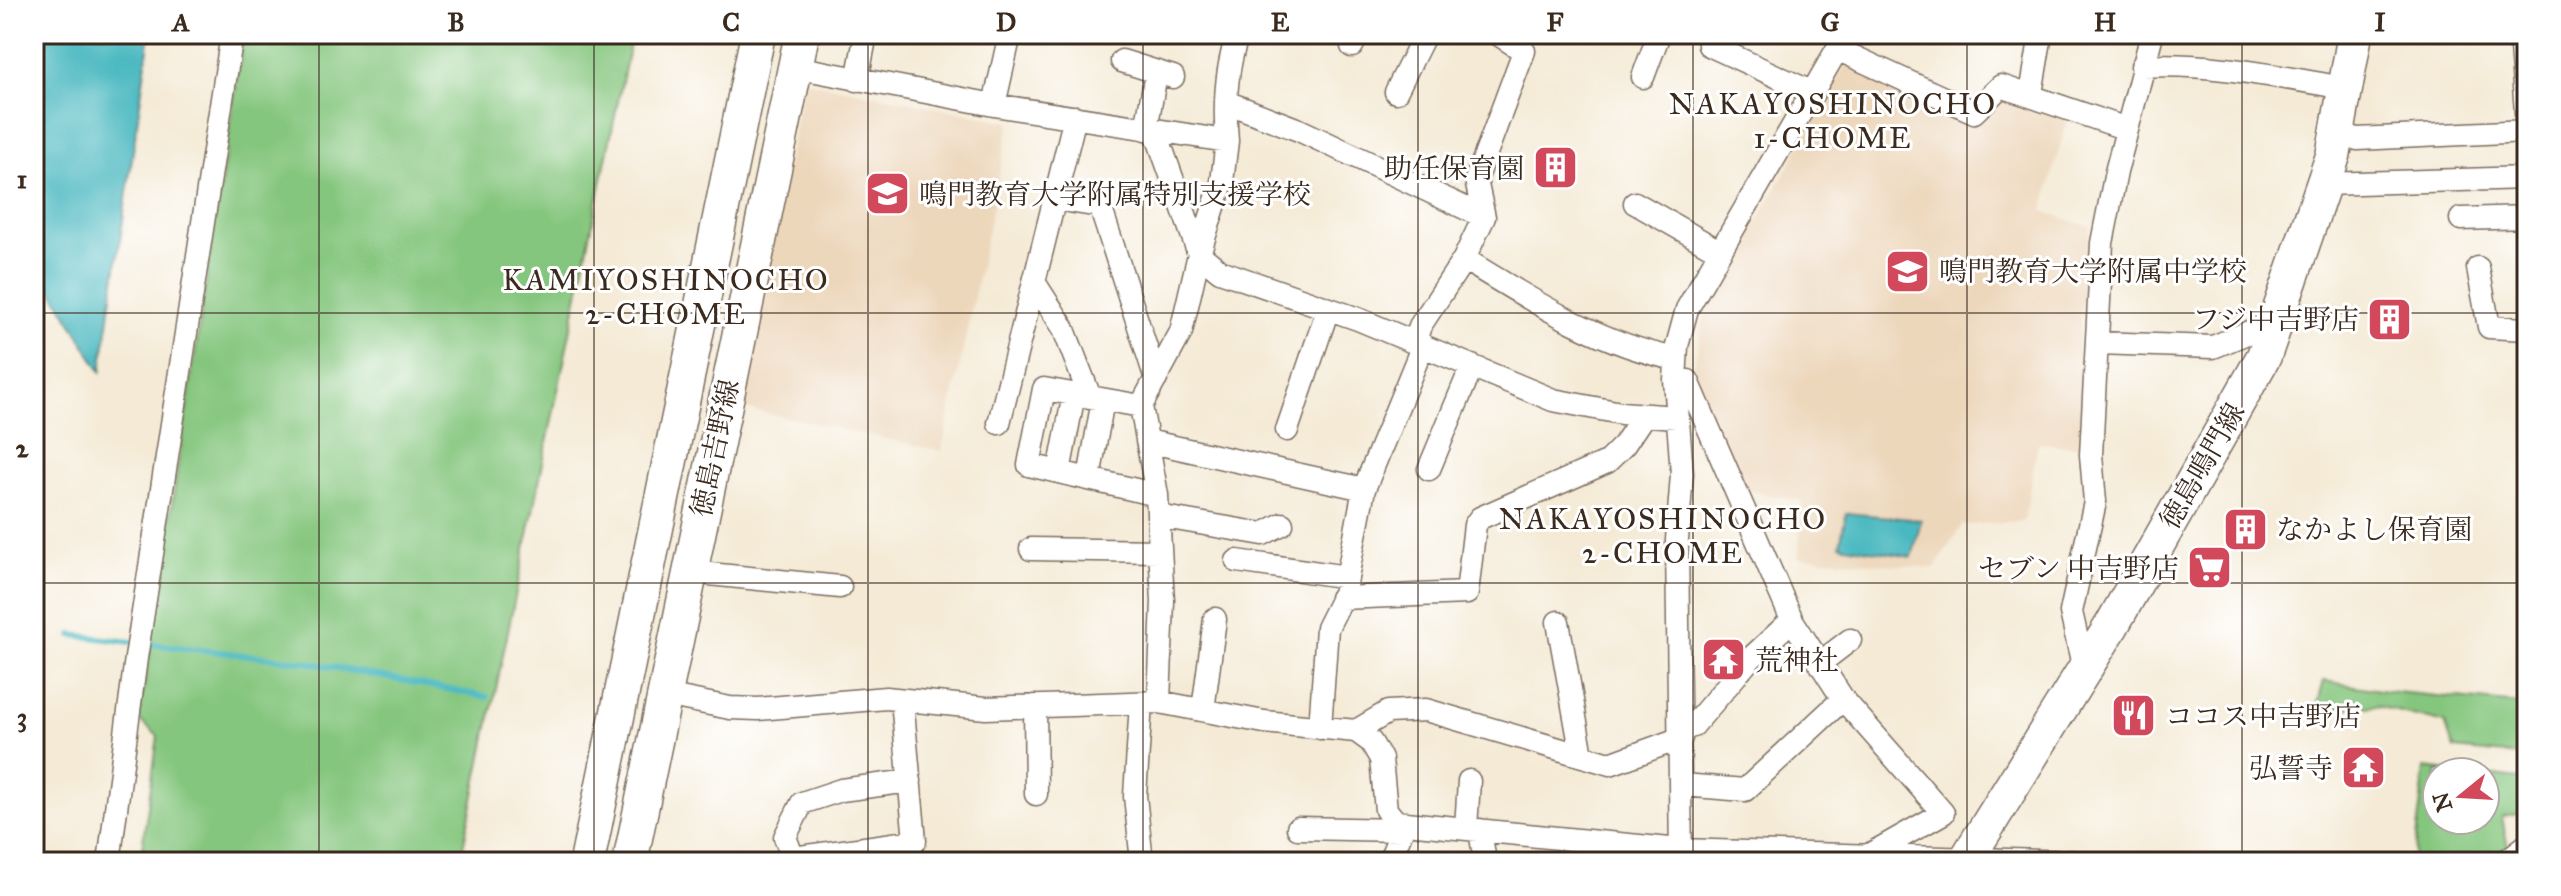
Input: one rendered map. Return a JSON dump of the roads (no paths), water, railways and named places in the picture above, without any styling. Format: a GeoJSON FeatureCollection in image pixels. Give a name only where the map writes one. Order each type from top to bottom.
{"type":"FeatureCollection","features":[{"type":"Feature","properties":{"kind":"main road","name":"徳島吉野線"},"geometry":{"type":"LineString","coordinates":[[587,862],[758,34]]}},
{"type":"Feature","properties":{"kind":"main road","name":"徳島鳴門線"},"geometry":{"type":"LineString","coordinates":[[1966,861],[2084,670],[2264,356],[2324,184],[2338,132],[2355,34]]}},
{"type":"Feature","properties":{"kind":"main road","name":"徳島吉野線"},"geometry":{"type":"LineString","coordinates":[[630,862],[798,50]]}},
{"type":"Feature","properties":{"kind":"street"},"geometry":{"type":"LineString","coordinates":[[109,862],[138,647],[232,34]]}},
{"type":"Feature","properties":{"kind":"street"},"geometry":{"type":"LineString","coordinates":[[857,80],[866,34]]}},
{"type":"Feature","properties":{"kind":"street"},"geometry":{"type":"LineString","coordinates":[[994,105],[1010,34]]}},
{"type":"Feature","properties":{"kind":"street"},"geometry":{"type":"LineString","coordinates":[[1142,862],[1135,796],[1163,601],[1158,505],[1141,406],[1181,332],[1199,254],[1222,182],[1231,54],[1238,34]]}},
{"type":"Feature","properties":{"kind":"street"},"geometry":{"type":"LineString","coordinates":[[1396,92],[1425,34]]}},
{"type":"Feature","properties":{"kind":"street"},"geometry":{"type":"LineString","coordinates":[[1320,728],[1327,628],[1344,588],[1364,489],[1419,343],[1420,326],[1464,259],[1484,217],[1476,180],[1524,51],[1498,34]]}},
{"type":"Feature","properties":{"kind":"street"},"geometry":{"type":"LineString","coordinates":[[1643,77],[1659,34]]}},
{"type":"Feature","properties":{"kind":"street"},"geometry":{"type":"LineString","coordinates":[[1709,34],[1709,45],[1813,93]]}},
{"type":"Feature","properties":{"kind":"street"},"geometry":{"type":"LineString","coordinates":[[2031,94],[2041,34]]}},
{"type":"Feature","properties":{"kind":"street"},"geometry":{"type":"LineString","coordinates":[[2084,670],[2071,612],[2095,502],[2091,455],[2102,243],[2152,34]]}},
{"type":"Feature","properties":{"kind":"street"},"geometry":{"type":"LineString","coordinates":[[2338,132],[2357,139],[2527,128],[2520,34]]}},
{"type":"Feature","properties":{"kind":"street"},"geometry":{"type":"LineString","coordinates":[[1681,856],[1677,540],[1682,474],[1676,417],[1676,370],[1687,309],[1843,42],[1974,112],[2001,86],[2127,129]]}},
{"type":"Feature","properties":{"kind":"street"},"geometry":{"type":"LineString","coordinates":[[798,50],[857,80],[1227,141]]}},
{"type":"Feature","properties":{"kind":"street"},"geometry":{"type":"LineString","coordinates":[[1122,61],[1165,76],[1150,130],[1199,254],[1220,271],[1419,343],[1553,400],[1676,417]]}},
{"type":"Feature","properties":{"kind":"street"},"geometry":{"type":"LineString","coordinates":[[2142,66],[2175,64],[2222,69],[2345,88]]}},
{"type":"Feature","properties":{"kind":"street"},"geometry":{"type":"LineString","coordinates":[[1226,102],[1299,130],[1484,217]]}},
{"type":"Feature","properties":{"kind":"street"},"geometry":{"type":"LineString","coordinates":[[999,423],[1075,117]]}},
{"type":"Feature","properties":{"kind":"street"},"geometry":{"type":"LineString","coordinates":[[2324,184],[2527,178]]}},
{"type":"Feature","properties":{"kind":"street"},"geometry":{"type":"LineString","coordinates":[[1055,199],[1100,206],[1144,332],[1156,379]]}},
{"type":"Feature","properties":{"kind":"street"},"geometry":{"type":"LineString","coordinates":[[1635,203],[1719,251]]}},
{"type":"Feature","properties":{"kind":"street"},"geometry":{"type":"LineString","coordinates":[[2461,219],[2527,217]]}},
{"type":"Feature","properties":{"kind":"street"},"geometry":{"type":"LineString","coordinates":[[1464,259],[1538,304],[1676,370],[1688,381],[1792,620],[1843,699],[1943,813],[1866,856]]}},
{"type":"Feature","properties":{"kind":"street"},"geometry":{"type":"LineString","coordinates":[[2478,268],[2489,327],[2527,329]]}},
{"type":"Feature","properties":{"kind":"street"},"geometry":{"type":"LineString","coordinates":[[1034,282],[1063,327],[1089,397],[1089,478]]}},
{"type":"Feature","properties":{"kind":"street"},"geometry":{"type":"LineString","coordinates":[[1287,430],[1328,309]]}},
{"type":"Feature","properties":{"kind":"street"},"geometry":{"type":"LineString","coordinates":[[2097,343],[2213,347],[2276,321]]}},
{"type":"Feature","properties":{"kind":"street"},"geometry":{"type":"LineString","coordinates":[[1429,469],[1472,366]]}},
{"type":"Feature","properties":{"kind":"street"},"geometry":{"type":"LineString","coordinates":[[1141,406],[1044,389],[1029,465],[1089,478],[1158,505],[1263,534],[1282,524]]}},
{"type":"Feature","properties":{"kind":"street"},"geometry":{"type":"LineString","coordinates":[[1059,472],[1089,397]]}},
{"type":"Feature","properties":{"kind":"street"},"geometry":{"type":"LineString","coordinates":[[1237,561],[1344,588],[1467,593],[1475,525],[1480,518],[1607,462],[1624,445],[1644,415]]}},
{"type":"Feature","properties":{"kind":"street"},"geometry":{"type":"LineString","coordinates":[[1147,441],[1364,489]]}},
{"type":"Feature","properties":{"kind":"street"},"geometry":{"type":"LineString","coordinates":[[1031,549],[1160,551]]}},
{"type":"Feature","properties":{"kind":"street"},"geometry":{"type":"LineString","coordinates":[[689,572],[840,587]]}},
{"type":"Feature","properties":{"kind":"street"},"geometry":{"type":"LineString","coordinates":[[1203,710],[1215,619]]}},
{"type":"Feature","properties":{"kind":"street"},"geometry":{"type":"LineString","coordinates":[[1356,731],[1388,712],[1426,710],[1610,764],[1693,726],[1714,697],[1792,620]]}},
{"type":"Feature","properties":{"kind":"street"},"geometry":{"type":"LineString","coordinates":[[1558,622],[1582,756]]}},
{"type":"Feature","properties":{"kind":"street"},"geometry":{"type":"LineString","coordinates":[[1820,663],[1850,640]]}},
{"type":"Feature","properties":{"kind":"street"},"geometry":{"type":"LineString","coordinates":[[665,695],[730,708],[758,709],[902,700],[986,708],[1150,702],[1356,731],[1371,742],[1381,759],[1386,810],[1403,826]]}},
{"type":"Feature","properties":{"kind":"street"},"geometry":{"type":"LineString","coordinates":[[1682,785],[1745,790],[1843,699]]}},
{"type":"Feature","properties":{"kind":"street"},"geometry":{"type":"LineString","coordinates":[[902,700],[910,781],[915,841],[793,858],[785,837],[802,803],[841,790],[910,781]]}},
{"type":"Feature","properties":{"kind":"street"},"geometry":{"type":"LineString","coordinates":[[1035,706],[1036,794]]}},
{"type":"Feature","properties":{"kind":"street"},"geometry":{"type":"LineString","coordinates":[[1469,781],[1473,829],[1485,862]]}},
{"type":"Feature","properties":{"kind":"street"},"geometry":{"type":"LineString","coordinates":[[1298,828],[1403,826],[1473,829],[1681,856],[1866,856],[2072,862]]}},
{"type":"Feature","properties":{"kind":"street"},"geometry":{"type":"LineString","coordinates":[[1389,862],[1403,826]]}},
{"type":"Feature","properties":{"kind":"street"},"geometry":{"type":"LineString","coordinates":[[2505,862],[2527,845]]}},
{"type":"Feature","properties":{"kind":"water"},"geometry":{"type":"Polygon","coordinates":[[[34,34],[150,34],[101,372],[34,260],[34,34]]]}},
{"type":"Feature","properties":{"kind":"water"},"geometry":{"type":"Polygon","coordinates":[[[1846,513],[1921,520],[1912,557],[1840,545],[1846,513]]]}},
{"type":"Feature","properties":{"kind":"waterway"},"geometry":{"type":"LineString","coordinates":[[72,635],[132,642]]}},
{"type":"Feature","properties":{"kind":"waterway"},"geometry":{"type":"LineString","coordinates":[[143,643],[306,662],[487,697]]}},
{"type":"Feature","properties":{"kind":"place","name":"助任保育園"},"geometry":{"type":"Point","coordinates":[1555,168]}},
{"type":"Feature","properties":{"kind":"place","name":"鳴門教育大学附属特別支援学校"},"geometry":{"type":"Point","coordinates":[888,194]}},
{"type":"Feature","properties":{"kind":"place","name":"鳴門教育大学附属中学校"},"geometry":{"type":"Point","coordinates":[1908,271]}},
{"type":"Feature","properties":{"kind":"place","name":"フジ中吉野店"},"geometry":{"type":"Point","coordinates":[2390,319]}},
{"type":"Feature","properties":{"kind":"place","name":"なかよし保育園"},"geometry":{"type":"Point","coordinates":[2245,529]}},
{"type":"Feature","properties":{"kind":"place","name":"セブン 中吉野店"},"geometry":{"type":"Point","coordinates":[2210,568]}},
{"type":"Feature","properties":{"kind":"place","name":"荒神社"},"geometry":{"type":"Point","coordinates":[1724,660]}},
{"type":"Feature","properties":{"kind":"place","name":"ココス中吉野店"},"geometry":{"type":"Point","coordinates":[2134,716]}},
{"type":"Feature","properties":{"kind":"place","name":"弘誓寺"},"geometry":{"type":"Point","coordinates":[2364,768]}},
{"type":"Feature","properties":{"kind":"district","name":"NAKAYOSHINOCHO 1-CHOME"},"geometry":{"type":"Point","coordinates":[1833,121]}},
{"type":"Feature","properties":{"kind":"district","name":"KAMIYOSHINOCHO 2-CHOME"},"geometry":{"type":"Point","coordinates":[666,297]}},
{"type":"Feature","properties":{"kind":"district","name":"NAKAYOSHINOCHO 2-CHOME"},"geometry":{"type":"Point","coordinates":[1663,536]}}]}
